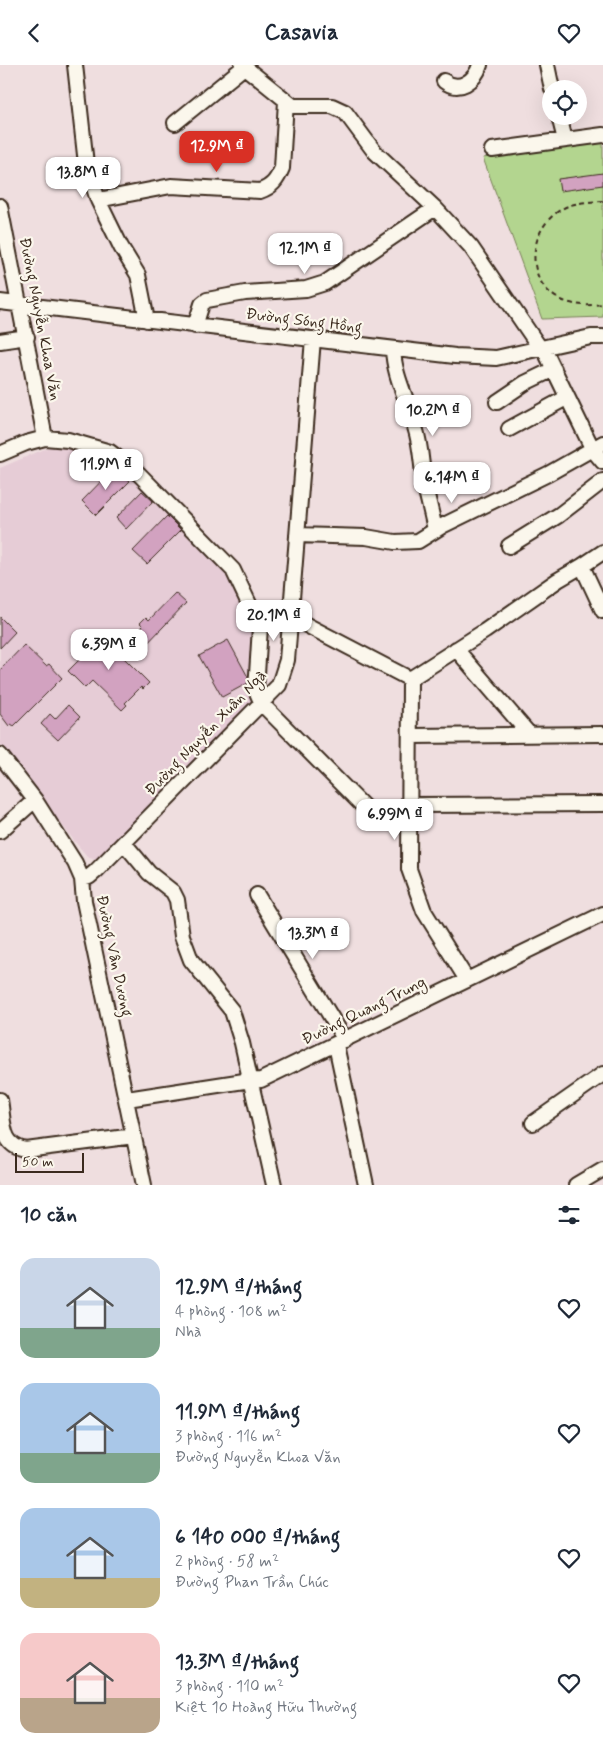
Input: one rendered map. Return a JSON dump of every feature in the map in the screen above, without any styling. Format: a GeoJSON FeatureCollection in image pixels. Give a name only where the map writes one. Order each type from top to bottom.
{"type":"FeatureCollection","features":[{"type":"Feature","properties":{"kind":"street"},"geometry":{"type":"LineString","coordinates":[[75,65],[86,164],[98,200],[121,247],[138,275],[147,320]]}},
{"type":"Feature","properties":{"kind":"street"},"geometry":{"type":"LineString","coordinates":[[444,81],[454,87],[460,87],[473,76],[480,65]]}},
{"type":"Feature","properties":{"kind":"street"},"geometry":{"type":"LineString","coordinates":[[547,65],[550,80]]}},
{"type":"Feature","properties":{"kind":"street"},"geometry":{"type":"LineString","coordinates":[[175,123],[243,66],[293,106],[332,106],[345,112],[374,151],[435,208],[471,247],[542,348],[554,369],[566,398],[598,446],[603,462]]}},
{"type":"Feature","properties":{"kind":"street"},"geometry":{"type":"LineString","coordinates":[[98,200],[124,197],[171,186],[260,191],[268,188],[278,178],[282,168],[286,101]]}},
{"type":"Feature","properties":{"kind":"street"},"geometry":{"type":"LineString","coordinates":[[561,125],[565,141]]}},
{"type":"Feature","properties":{"kind":"street"},"geometry":{"type":"LineString","coordinates":[[492,150],[603,135]]}},
{"type":"Feature","properties":{"kind":"street","name":"Đường Nguyễn Khoa Văn"},"geometry":{"type":"LineString","coordinates":[[0,206],[46,438]]}},
{"type":"Feature","properties":{"kind":"street"},"geometry":{"type":"LineString","coordinates":[[195,326],[202,304],[207,300],[244,293],[306,289],[325,283],[435,208]]}},
{"type":"Feature","properties":{"kind":"street","name":"Đường Sóng Hồng"},"geometry":{"type":"LineString","coordinates":[[0,302],[455,356],[496,357],[603,337]]}},
{"type":"Feature","properties":{"kind":"street"},"geometry":{"type":"LineString","coordinates":[[0,341],[27,337]]}},
{"type":"Feature","properties":{"kind":"street","name":"Đường Nguyễn Xuân Ngà"},"geometry":{"type":"LineString","coordinates":[[82,879],[90,877],[279,685],[287,661],[313,339]]}},
{"type":"Feature","properties":{"kind":"street"},"geometry":{"type":"LineString","coordinates":[[393,349],[393,365],[415,425],[421,449],[424,480],[435,530]]}},
{"type":"Feature","properties":{"kind":"street"},"geometry":{"type":"LineString","coordinates":[[497,401],[554,369]]}},
{"type":"Feature","properties":{"kind":"street"},"geometry":{"type":"LineString","coordinates":[[508,429],[566,398]]}},
{"type":"Feature","properties":{"kind":"street"},"geometry":{"type":"LineString","coordinates":[[0,455],[26,443],[46,438],[68,440],[110,453],[139,475],[233,570],[260,627],[256,689],[262,704],[371,814]]}},
{"type":"Feature","properties":{"kind":"street"},"geometry":{"type":"LineString","coordinates":[[297,535],[366,537],[395,542],[418,541],[435,530],[598,446]]}},
{"type":"Feature","properties":{"kind":"street"},"geometry":{"type":"LineString","coordinates":[[509,546],[559,515],[603,481]]}},
{"type":"Feature","properties":{"kind":"street"},"geometry":{"type":"LineString","coordinates":[[410,679],[603,552]]}},
{"type":"Feature","properties":{"kind":"street"},"geometry":{"type":"LineString","coordinates":[[582,566],[603,611]]}},
{"type":"Feature","properties":{"kind":"street"},"geometry":{"type":"LineString","coordinates":[[291,617],[410,679]]}},
{"type":"Feature","properties":{"kind":"street"},"geometry":{"type":"LineString","coordinates":[[456,649],[530,735]]}},
{"type":"Feature","properties":{"kind":"street"},"geometry":{"type":"LineString","coordinates":[[410,679],[409,869],[424,911],[467,980]]}},
{"type":"Feature","properties":{"kind":"street"},"geometry":{"type":"LineString","coordinates":[[410,735],[603,734]]}},
{"type":"Feature","properties":{"kind":"street","name":"Đường Vân Dương"},"geometry":{"type":"LineString","coordinates":[[0,755],[35,801],[75,863],[82,879],[84,901],[144,1185]]}},
{"type":"Feature","properties":{"kind":"street"},"geometry":{"type":"LineString","coordinates":[[0,831],[35,801]]}},
{"type":"Feature","properties":{"kind":"street"},"geometry":{"type":"LineString","coordinates":[[409,805],[603,804]]}},
{"type":"Feature","properties":{"kind":"street"},"geometry":{"type":"LineString","coordinates":[[124,843],[149,873],[173,892],[177,900],[182,936],[191,960],[232,1011],[242,1043],[274,1185]]}},
{"type":"Feature","properties":{"kind":"street"},"geometry":{"type":"LineString","coordinates":[[257,895],[340,1043],[366,1185]]}},
{"type":"Feature","properties":{"kind":"street","name":"Đường Quang Trung"},"geometry":{"type":"LineString","coordinates":[[126,1099],[261,1080],[603,914]]}},
{"type":"Feature","properties":{"kind":"street"},"geometry":{"type":"LineString","coordinates":[[533,1123],[603,1074]]}},
{"type":"Feature","properties":{"kind":"street"},"geometry":{"type":"LineString","coordinates":[[0,1100],[6,1136],[10,1144],[16,1149],[35,1149],[134,1136]]}},
{"type":"Feature","properties":{"kind":"street"},"geometry":{"type":"LineString","coordinates":[[576,1185],[603,1169]]}},
{"type":"Feature","properties":{"kind":"path"},"geometry":{"type":"LineString","coordinates":[[603,201],[579,203],[563,208],[544,224],[539,231],[534,247],[534,264],[539,278],[548,290],[560,299],[574,305],[603,304]]}},
{"type":"Feature","properties":{"kind":"shaded area"},"geometry":{"type":"Polygon","coordinates":[[[54,445],[90,454],[118,466],[164,510],[239,589],[256,626],[253,697],[249,706],[98,860],[87,856],[75,842],[0,744],[0,468],[54,445]]]}},
{"type":"Feature","properties":{"kind":"green space"},"geometry":{"type":"Polygon","coordinates":[[[603,141],[603,317],[542,319],[483,158],[603,141]]]}},
{"type":"Feature","properties":{"kind":"building"},"geometry":{"type":"Polygon","coordinates":[[[603,173],[603,185],[560,191],[558,179],[603,173]]]}},
{"type":"Feature","properties":{"kind":"building"},"geometry":{"type":"Polygon","coordinates":[[[115,467],[130,481],[96,515],[82,501],[115,467]]]}},
{"type":"Feature","properties":{"kind":"building"},"geometry":{"type":"Polygon","coordinates":[[[142,491],[153,501],[126,529],[116,518],[142,491]]]}},
{"type":"Feature","properties":{"kind":"building"},"geometry":{"type":"Polygon","coordinates":[[[167,516],[181,530],[147,564],[133,551],[167,516]]]}},
{"type":"Feature","properties":{"kind":"building"},"geometry":{"type":"Polygon","coordinates":[[[175,593],[186,603],[141,650],[130,640],[143,626],[140,623],[146,617],[149,620],[175,593]]]}},
{"type":"Feature","properties":{"kind":"building"},"geometry":{"type":"Polygon","coordinates":[[[0,617],[15,632],[0,648],[0,617]]]}},
{"type":"Feature","properties":{"kind":"building"},"geometry":{"type":"Polygon","coordinates":[[[109,630],[126,647],[120,654],[149,683],[143,689],[141,687],[125,703],[127,705],[122,710],[92,681],[85,688],[68,671],[109,630]]]}},
{"type":"Feature","properties":{"kind":"building"},"geometry":{"type":"Polygon","coordinates":[[[228,640],[248,677],[248,683],[222,697],[199,656],[228,640]]]}},
{"type":"Feature","properties":{"kind":"building"},"geometry":{"type":"Polygon","coordinates":[[[24,645],[46,666],[49,664],[62,678],[14,726],[11,724],[9,726],[0,714],[0,670],[24,645]]]}},
{"type":"Feature","properties":{"kind":"building"},"geometry":{"type":"Polygon","coordinates":[[[68,705],[80,717],[58,740],[41,724],[50,714],[55,719],[68,705]]]}}]}
